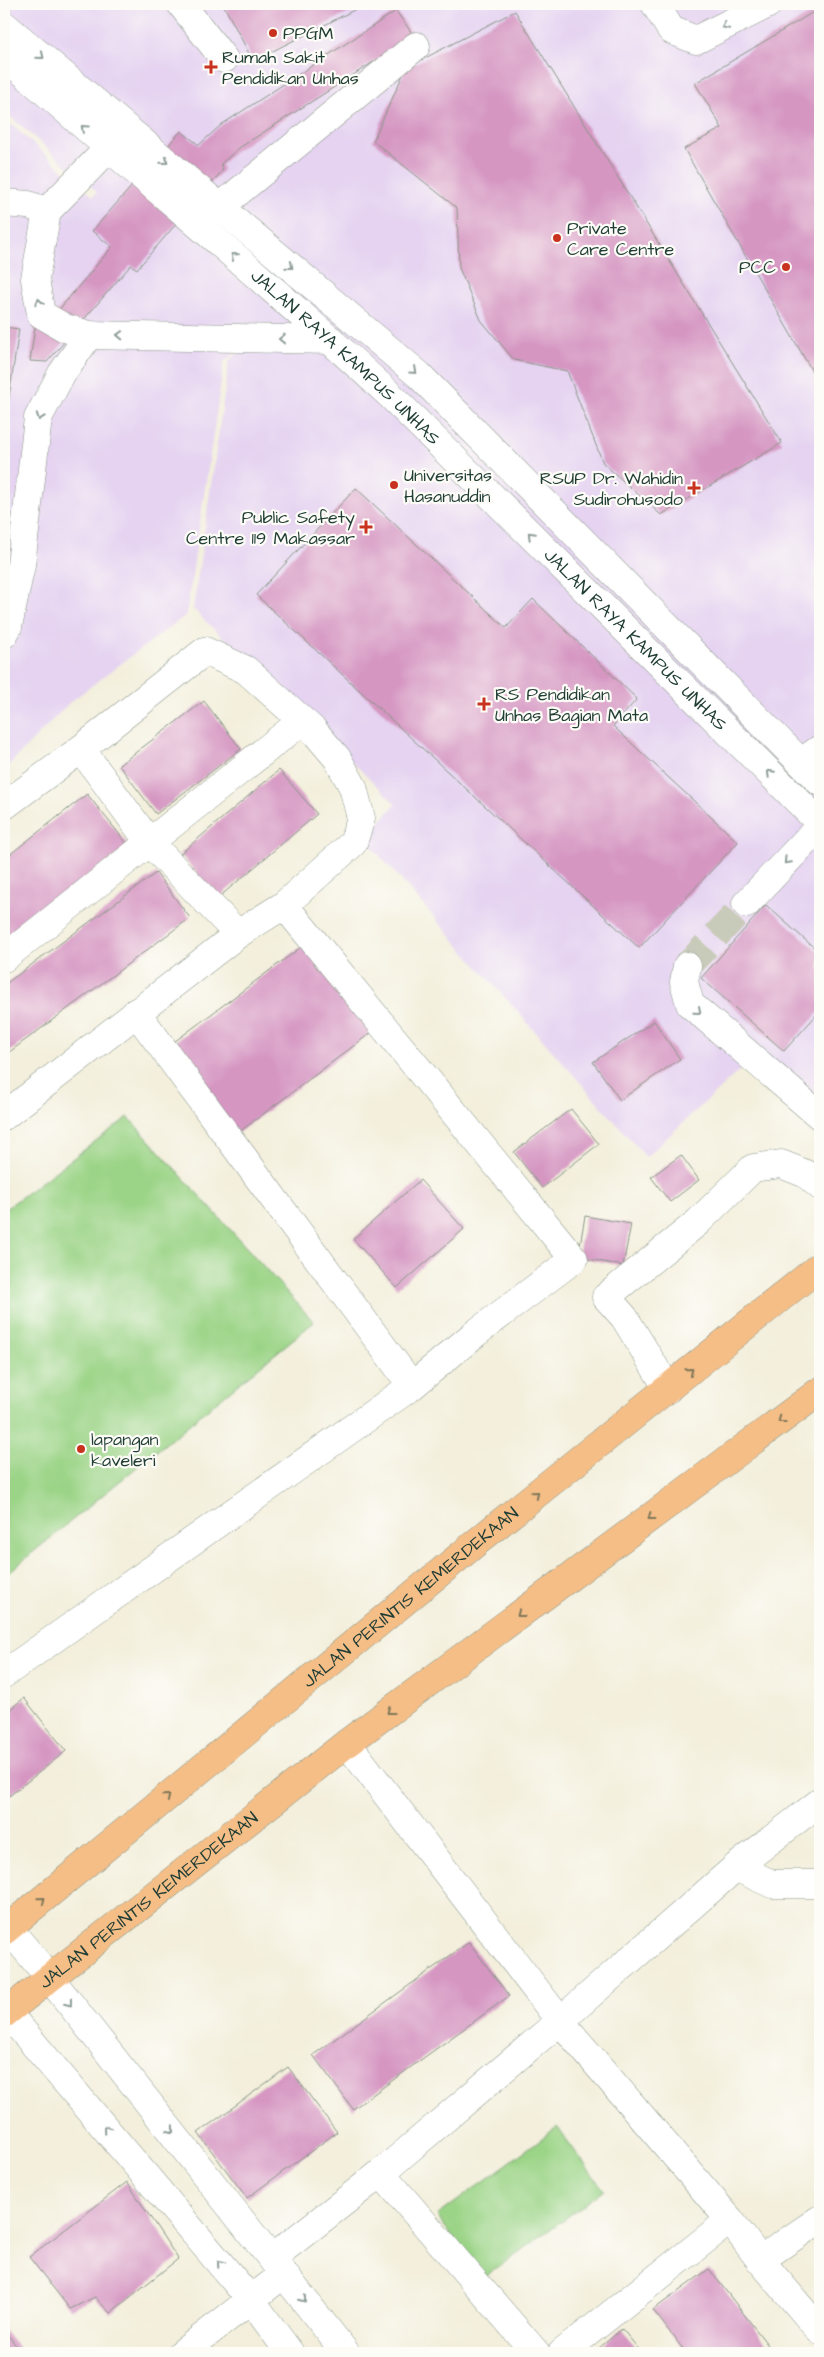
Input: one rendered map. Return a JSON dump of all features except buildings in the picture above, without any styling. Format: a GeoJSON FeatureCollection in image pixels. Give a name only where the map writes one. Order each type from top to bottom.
{"type":"FeatureCollection","features":[{"type":"Feature","properties":{"kind":"highway","name":"JALAN PERINTIS KEMERDEKAAN"},"geometry":{"type":"LineString","coordinates":[[5,1929],[479,1540],[820,1266]]}},
{"type":"Feature","properties":{"kind":"highway","name":"JALAN PERINTIS KEMERDEKAAN"},"geometry":{"type":"LineString","coordinates":[[5,2012],[347,1742],[820,1391]]}},
{"type":"Feature","properties":{"kind":"street"},"geometry":{"type":"LineString","coordinates":[[180,4],[224,59]]}},
{"type":"Feature","properties":{"kind":"street"},"geometry":{"type":"LineString","coordinates":[[655,4],[671,30],[696,40],[768,4]]}},
{"type":"Feature","properties":{"kind":"street","name":"JALAN RAYA KAMPUS UNHAS"},"geometry":{"type":"LineString","coordinates":[[4,25],[419,375],[810,755],[820,782]]}},
{"type":"Feature","properties":{"kind":"street"},"geometry":{"type":"LineString","coordinates":[[220,207],[416,46]]}},
{"type":"Feature","properties":{"kind":"street","name":"JALAN RAYA KAMPUS UNHAS"},"geometry":{"type":"LineString","coordinates":[[4,56],[108,149],[368,374],[820,825]]}},
{"type":"Feature","properties":{"kind":"street"},"geometry":{"type":"LineString","coordinates":[[108,149],[47,211],[35,279],[40,314],[65,328],[90,335],[331,340]]}},
{"type":"Feature","properties":{"kind":"street"},"geometry":{"type":"LineString","coordinates":[[4,203],[47,211]]}},
{"type":"Feature","properties":{"kind":"street"},"geometry":{"type":"LineString","coordinates":[[4,634],[8,627],[21,565],[38,418],[62,374],[90,335]]}},
{"type":"Feature","properties":{"kind":"street"},"geometry":{"type":"LineString","coordinates":[[368,374],[392,352]]}},
{"type":"Feature","properties":{"kind":"street"},"geometry":{"type":"LineString","coordinates":[[4,806],[205,651],[246,670],[302,721],[337,758],[354,787],[362,818],[353,843],[284,905],[238,934],[4,1116]]}},
{"type":"Feature","properties":{"kind":"street"},"geometry":{"type":"LineString","coordinates":[[4,958],[302,721]]}},
{"type":"Feature","properties":{"kind":"street"},"geometry":{"type":"LineString","coordinates":[[80,749],[149,842],[238,934]]}},
{"type":"Feature","properties":{"kind":"street"},"geometry":{"type":"LineString","coordinates":[[746,904],[820,825]]}},
{"type":"Feature","properties":{"kind":"street"},"geometry":{"type":"LineString","coordinates":[[4,1674],[412,1386],[476,1333],[574,1259],[284,905]]}},
{"type":"Feature","properties":{"kind":"street"},"geometry":{"type":"LineString","coordinates":[[687,966],[684,982],[690,1004],[820,1116]]}},
{"type":"Feature","properties":{"kind":"street"},"geometry":{"type":"LineString","coordinates":[[136,1012],[412,1386]]}},
{"type":"Feature","properties":{"kind":"street"},"geometry":{"type":"LineString","coordinates":[[668,1389],[624,1317],[606,1298],[698,1222],[753,1168],[782,1164],[806,1174],[820,1186]]}},
{"type":"Feature","properties":{"kind":"street"},"geometry":{"type":"LineString","coordinates":[[347,1742],[560,2021],[730,2220],[760,2260],[820,2331]]}},
{"type":"Feature","properties":{"kind":"street"},"geometry":{"type":"LineString","coordinates":[[182,2353],[251,2300],[278,2266],[381,2173],[560,2021],[736,1867],[820,1802]]}},
{"type":"Feature","properties":{"kind":"street"},"geometry":{"type":"LineString","coordinates":[[736,1867],[772,1884],[820,1884]]}},
{"type":"Feature","properties":{"kind":"street"},"geometry":{"type":"LineString","coordinates":[[5,1929],[49,1977],[346,2353]]}},
{"type":"Feature","properties":{"kind":"street"},"geometry":{"type":"LineString","coordinates":[[5,2012],[251,2300],[290,2353]]}},
{"type":"Feature","properties":{"kind":"street"},"geometry":{"type":"LineString","coordinates":[[381,2173],[536,2353]]}},
{"type":"Feature","properties":{"kind":"street"},"geometry":{"type":"LineString","coordinates":[[760,2260],[820,2219]]}},
{"type":"Feature","properties":{"kind":"street"},"geometry":{"type":"LineString","coordinates":[[562,2353],[730,2220]]}},
{"type":"Feature","properties":{"kind":"shaded area"},"geometry":{"type":"Polygon","coordinates":[[[4,4],[820,4],[820,1136],[742,1068],[646,1157],[364,838],[396,804],[193,609],[229,361],[255,337],[224,362],[186,615],[70,702],[4,770],[4,118],[93,196],[97,192],[4,111],[4,4]]]}},
{"type":"Feature","properties":{"kind":"green space","name":"lapangan kaveleri"},"geometry":{"type":"Polygon","coordinates":[[[128,1117],[314,1322],[4,1576],[4,1210],[128,1117]]]}},
{"type":"Feature","properties":{"kind":"green space"},"geometry":{"type":"Polygon","coordinates":[[[557,2127],[604,2190],[483,2278],[437,2216],[557,2127]]]}},
{"type":"Feature","properties":{"kind":"tunnel"},"geometry":{"type":"LineString","coordinates":[[687,966],[746,904]]}},
{"type":"Feature","properties":{"kind":"place","name":"PPGM"},"geometry":{"type":"Point","coordinates":[273,33]}},
{"type":"Feature","properties":{"kind":"place","name":"Rumah Sakit Pendidikan Unhas"},"geometry":{"type":"Point","coordinates":[211,67]}},
{"type":"Feature","properties":{"kind":"place","name":"Private Care Centre"},"geometry":{"type":"Point","coordinates":[557,238]}},
{"type":"Feature","properties":{"kind":"place","name":"PCC"},"geometry":{"type":"Point","coordinates":[786,267]}},
{"type":"Feature","properties":{"kind":"place","name":"Universitas Hasanuddin"},"geometry":{"type":"Point","coordinates":[394,485]}},
{"type":"Feature","properties":{"kind":"place","name":"RSUP Dr. Wahidin Sudirohusodo"},"geometry":{"type":"Point","coordinates":[694,488]}},
{"type":"Feature","properties":{"kind":"place","name":"Public Safety Centre 119 Makassar"},"geometry":{"type":"Point","coordinates":[366,527]}},
{"type":"Feature","properties":{"kind":"place","name":"RS Pendidikan Unhas Bagian Mata"},"geometry":{"type":"Point","coordinates":[484,704]}},
{"type":"Feature","properties":{"kind":"place","name":"lapangan kaveleri"},"geometry":{"type":"Point","coordinates":[81,1449]}}]}
